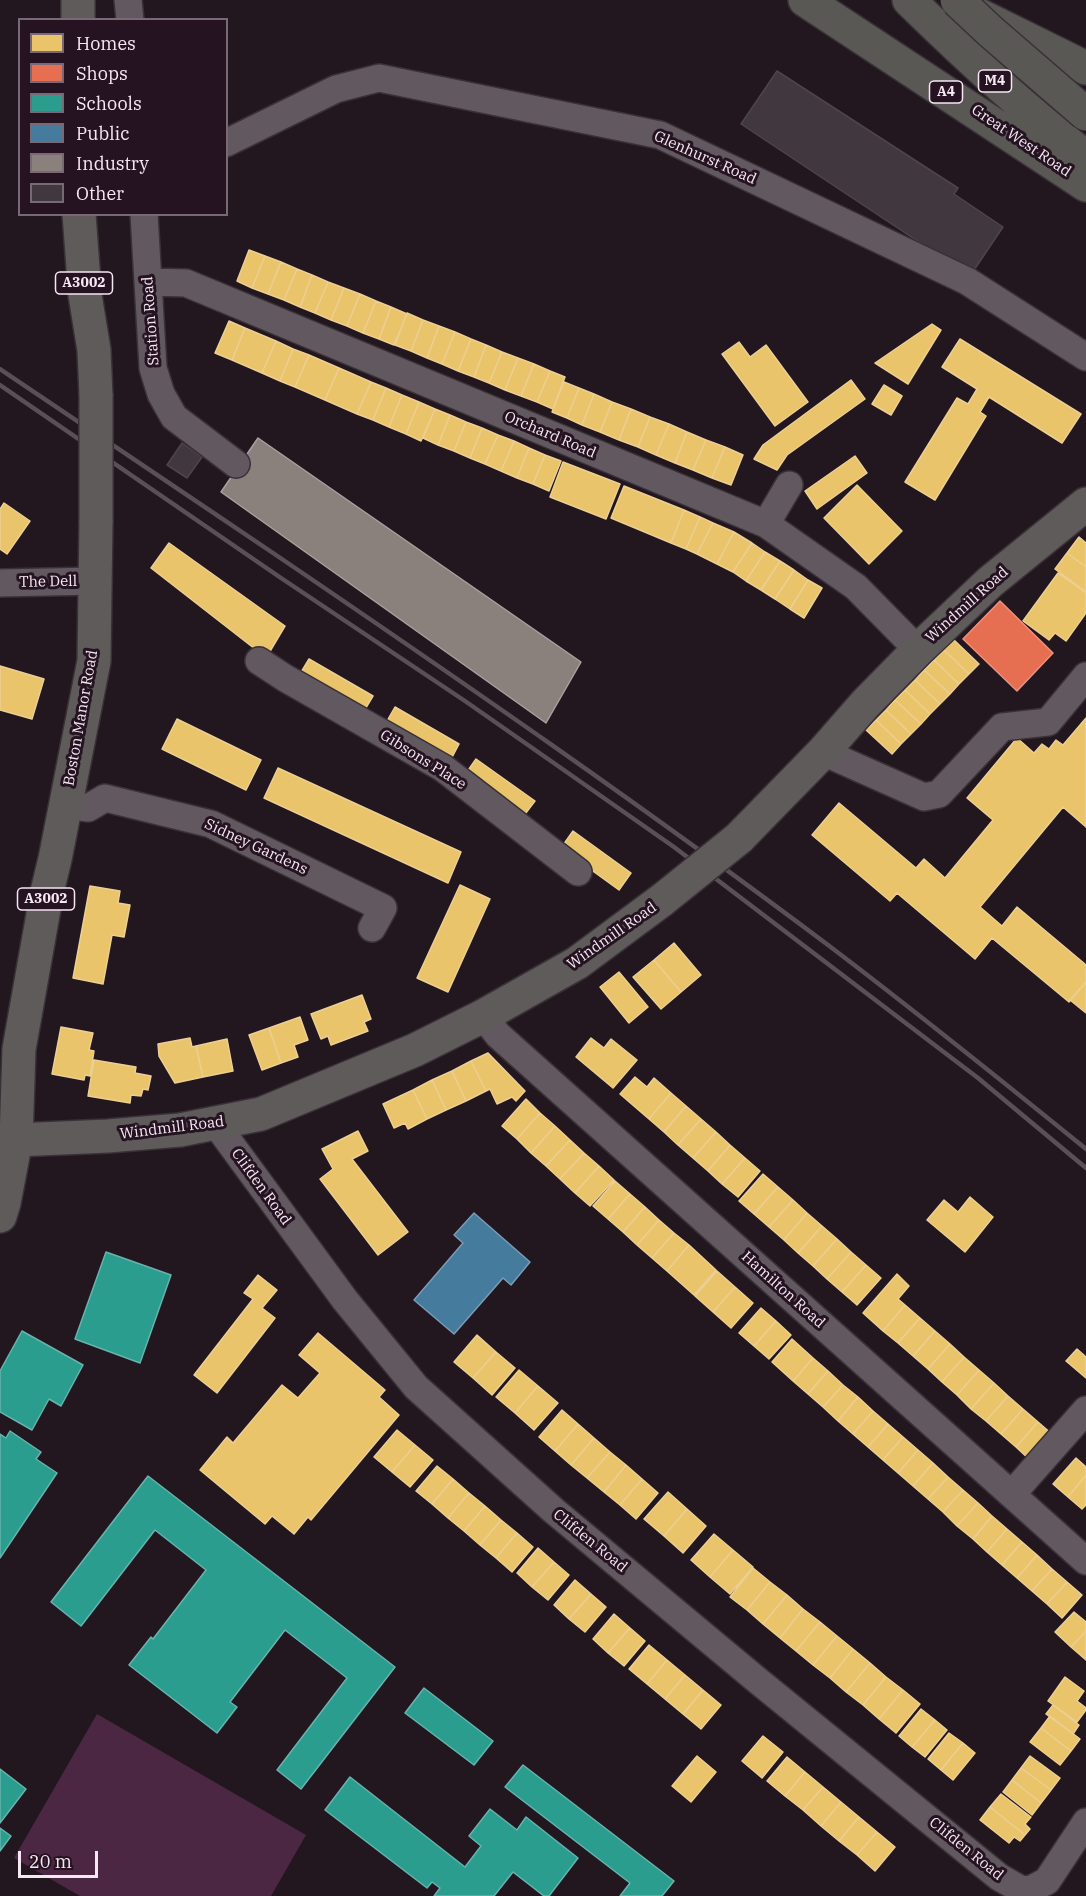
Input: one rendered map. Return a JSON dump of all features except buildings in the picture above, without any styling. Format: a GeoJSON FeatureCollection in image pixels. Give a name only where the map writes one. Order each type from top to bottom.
{"type":"FeatureCollection","features":[{"type":"Feature","properties":{"kind":"highway","name":"Great West Road"},"geometry":{"type":"LineString","coordinates":[[805,0],[1086,185]]}},
{"type":"Feature","properties":{"kind":"highway","name":"M4"},"geometry":{"type":"LineString","coordinates":[[909,0],[964,54],[1086,157]]}},
{"type":"Feature","properties":{"kind":"highway"},"geometry":{"type":"LineString","coordinates":[[945,0],[1086,68]]}},
{"type":"Feature","properties":{"kind":"highway","name":"M4"},"geometry":{"type":"LineString","coordinates":[[957,0],[1086,114]]}},
{"type":"Feature","properties":{"kind":"main road"},"geometry":{"type":"LineString","coordinates":[[78,0],[78,18]]}},
{"type":"Feature","properties":{"kind":"main road","name":"Boston Manor Road"},"geometry":{"type":"LineString","coordinates":[[0,1216],[16,1140],[19,1049],[47,892],[94,661],[96,396],[94,350],[85,295],[79,216]]}},
{"type":"Feature","properties":{"kind":"main road","name":"Windmill Road"},"geometry":{"type":"LineString","coordinates":[[16,1140],[180,1130],[261,1114],[415,1050],[483,1016],[577,963],[662,900],[739,838],[918,650],[990,582],[1086,504]]}},
{"type":"Feature","properties":{"kind":"street"},"geometry":{"type":"LineString","coordinates":[[128,0],[129,18]]}},
{"type":"Feature","properties":{"kind":"street","name":"Glenhurst Road"},"geometry":{"type":"LineString","coordinates":[[228,142],[336,89],[379,78],[660,135],[967,281],[1086,357]]}},
{"type":"Feature","properties":{"kind":"street","name":"Station Road"},"geometry":{"type":"LineString","coordinates":[[144,216],[153,368],[161,394],[174,417],[236,464]]}},
{"type":"Feature","properties":{"kind":"street","name":"Orchard Road"},"geometry":{"type":"LineString","coordinates":[[149,282],[186,283],[766,524],[856,587],[918,650]]}},
{"type":"Feature","properties":{"kind":"street"},"geometry":{"type":"LineString","coordinates":[[766,524],[789,485]]}},
{"type":"Feature","properties":{"kind":"street","name":"The Dell"},"geometry":{"type":"LineString","coordinates":[[0,583],[95,581]]}},
{"type":"Feature","properties":{"kind":"street","name":"Gibsons Place"},"geometry":{"type":"LineString","coordinates":[[259,661],[443,768],[578,872]]}},
{"type":"Feature","properties":{"kind":"street"},"geometry":{"type":"LineString","coordinates":[[823,752],[924,797],[939,794],[1002,727],[1048,722],[1086,676]]}},
{"type":"Feature","properties":{"kind":"street","name":"Sidney Gardens"},"geometry":{"type":"LineString","coordinates":[[66,805],[88,808],[105,798],[211,824],[383,908],[372,928]]}},
{"type":"Feature","properties":{"kind":"street","name":"Hamilton Road"},"geometry":{"type":"LineString","coordinates":[[483,1016],[498,1035],[1086,1561]]}},
{"type":"Feature","properties":{"kind":"street","name":"Clifden Road"},"geometry":{"type":"LineString","coordinates":[[216,1124],[345,1300],[416,1387],[553,1510],[757,1680],[999,1877],[1029,1893]]}},
{"type":"Feature","properties":{"kind":"street"},"geometry":{"type":"LineString","coordinates":[[1012,1494],[1086,1410]]}},
{"type":"Feature","properties":{"kind":"street"},"geometry":{"type":"LineString","coordinates":[[1029,1893],[1047,1881],[1086,1822]]}},
{"type":"Feature","properties":{"kind":"shaded area"},"geometry":{"type":"Polygon","coordinates":[[[97,1714],[306,1835],[271,1896],[80,1896],[14,1858],[97,1714]]]}},
{"type":"Feature","properties":{"kind":"railway"},"geometry":{"type":"LineString","coordinates":[[0,369],[413,649],[691,844],[861,970],[1086,1149]]}},
{"type":"Feature","properties":{"kind":"railway"},"geometry":{"type":"LineString","coordinates":[[0,385],[465,701],[674,847],[978,1078],[1086,1168]]}}]}
